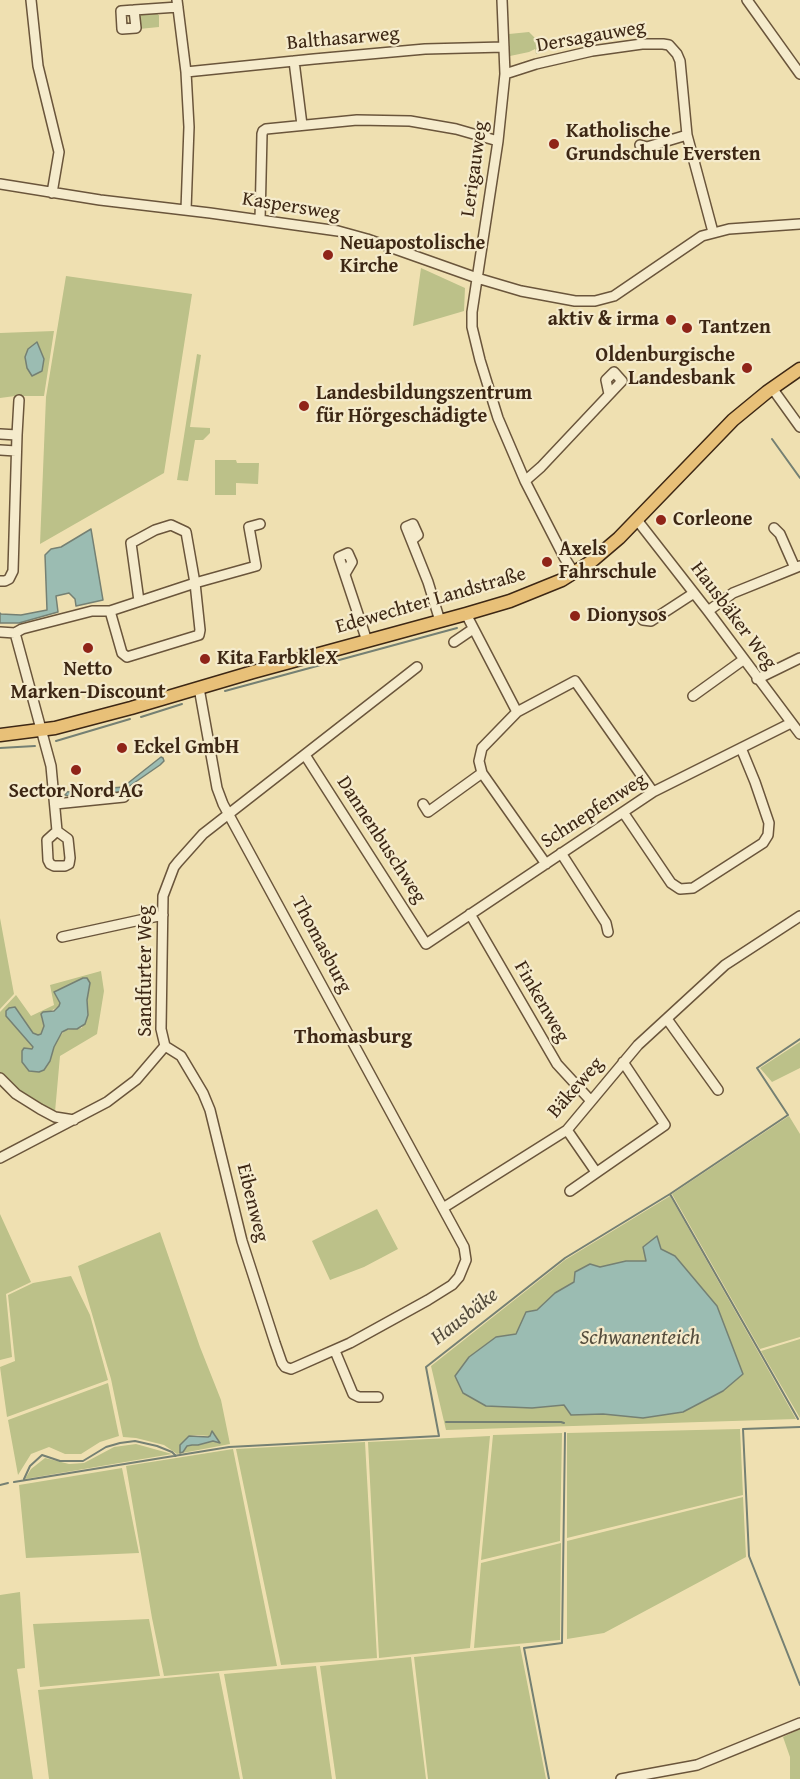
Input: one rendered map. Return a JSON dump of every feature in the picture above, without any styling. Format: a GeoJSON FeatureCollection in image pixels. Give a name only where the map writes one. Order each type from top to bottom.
{"type":"FeatureCollection","features":[{"type":"Feature","properties":{"kind":"main road","name":"Edewechter Landstraße"},"geometry":{"type":"LineString","coordinates":[[0,735],[42,730],[86,721],[466,614],[538,591],[574,573],[602,553],[733,420],[772,388],[800,369]]}},
{"type":"Feature","properties":{"kind":"street"},"geometry":{"type":"LineString","coordinates":[[31,0],[38,66],[59,152],[52,193]]}},
{"type":"Feature","properties":{"kind":"street","name":"Lerigauweg"},"geometry":{"type":"LineString","coordinates":[[502,0],[505,74],[498,141],[472,312],[472,327],[498,418],[525,480],[574,573]]}},
{"type":"Feature","properties":{"kind":"street"},"geometry":{"type":"LineString","coordinates":[[747,0],[800,74]]}},
{"type":"Feature","properties":{"kind":"street"},"geometry":{"type":"LineString","coordinates":[[134,10],[178,3],[186,72],[189,158],[186,210]]}},
{"type":"Feature","properties":{"kind":"street","name":"Dersagauweg"},"geometry":{"type":"LineString","coordinates":[[505,74],[592,51],[642,45],[669,45],[678,54],[680,61],[687,135],[713,232]]}},
{"type":"Feature","properties":{"kind":"street","name":"Balthasarweg"},"geometry":{"type":"LineString","coordinates":[[186,72],[425,49],[504,47]]}},
{"type":"Feature","properties":{"kind":"street"},"geometry":{"type":"LineString","coordinates":[[294,61],[302,125]]}},
{"type":"Feature","properties":{"kind":"street"},"geometry":{"type":"LineString","coordinates":[[260,219],[263,131],[266,129],[357,120],[410,122],[456,129],[498,141]]}},
{"type":"Feature","properties":{"kind":"street"},"geometry":{"type":"LineString","coordinates":[[640,145],[647,147],[687,135]]}},
{"type":"Feature","properties":{"kind":"street","name":"Kaspersweg"},"geometry":{"type":"LineString","coordinates":[[0,184],[338,231],[477,278],[521,291],[570,300],[604,299],[614,296],[693,241],[713,232],[800,224]]}},
{"type":"Feature","properties":{"kind":"street"},"geometry":{"type":"LineString","coordinates":[[772,388],[800,427]]}},
{"type":"Feature","properties":{"kind":"street"},"geometry":{"type":"LineString","coordinates":[[525,480],[609,394]]}},
{"type":"Feature","properties":{"kind":"street"},"geometry":{"type":"LineString","coordinates":[[0,581],[9,579],[13,572],[19,400]]}},
{"type":"Feature","properties":{"kind":"street"},"geometry":{"type":"LineString","coordinates":[[0,434],[18,435]]}},
{"type":"Feature","properties":{"kind":"street"},"geometry":{"type":"LineString","coordinates":[[0,450],[16,450]]}},
{"type":"Feature","properties":{"kind":"street","name":"Hausbäker Weg"},"geometry":{"type":"LineString","coordinates":[[637,520],[800,734]]}},
{"type":"Feature","properties":{"kind":"street"},"geometry":{"type":"LineString","coordinates":[[0,632],[15,633],[22,629],[92,611],[110,611],[256,566],[249,527],[260,524]]}},
{"type":"Feature","properties":{"kind":"street"},"geometry":{"type":"LineString","coordinates":[[110,611],[123,653],[127,657],[199,635],[195,584],[186,532],[171,525],[155,530],[131,543],[139,601]]}},
{"type":"Feature","properties":{"kind":"street"},"geometry":{"type":"LineString","coordinates":[[708,611],[733,593],[797,567],[780,534],[774,528]]}},
{"type":"Feature","properties":{"kind":"street"},"geometry":{"type":"LineString","coordinates":[[412,540],[440,621]]}},
{"type":"Feature","properties":{"kind":"street"},"geometry":{"type":"LineString","coordinates":[[345,574],[367,641]]}},
{"type":"Feature","properties":{"kind":"street"},"geometry":{"type":"LineString","coordinates":[[643,620],[651,621],[694,593]]}},
{"type":"Feature","properties":{"kind":"street"},"geometry":{"type":"LineString","coordinates":[[466,614],[517,712]]}},
{"type":"Feature","properties":{"kind":"street"},"geometry":{"type":"LineString","coordinates":[[454,642],[474,629]]}},
{"type":"Feature","properties":{"kind":"street"},"geometry":{"type":"LineString","coordinates":[[15,633],[51,766],[57,831]]}},
{"type":"Feature","properties":{"kind":"street"},"geometry":{"type":"LineString","coordinates":[[757,679],[800,658]]}},
{"type":"Feature","properties":{"kind":"street"},"geometry":{"type":"LineString","coordinates":[[693,696],[743,660]]}},
{"type":"Feature","properties":{"kind":"street","name":"Sandfurter Weg"},"geometry":{"type":"LineString","coordinates":[[0,1158],[107,1102],[136,1080],[165,1046],[161,1029],[163,896],[174,867],[198,839],[417,667]]}},
{"type":"Feature","properties":{"kind":"street"},"geometry":{"type":"LineString","coordinates":[[546,864],[482,773],[479,761],[482,748],[517,712],[575,681],[652,792]]}},
{"type":"Feature","properties":{"kind":"street","name":"Thomasburg"},"geometry":{"type":"LineString","coordinates":[[199,688],[217,788],[223,804],[443,1208],[466,1255],[464,1267],[452,1285],[334,1351],[298,1366]]}},
{"type":"Feature","properties":{"kind":"street","name":"Schnepfenweg"},"geometry":{"type":"LineString","coordinates":[[426,944],[652,792],[791,723]]}},
{"type":"Feature","properties":{"kind":"street"},"geometry":{"type":"LineString","coordinates":[[623,812],[671,883],[680,889],[693,888],[764,843],[768,835],[769,823],[741,748]]}},
{"type":"Feature","properties":{"kind":"street","name":"Dannenbuschweg"},"geometry":{"type":"LineString","coordinates":[[305,755],[426,944]]}},
{"type":"Feature","properties":{"kind":"street"},"geometry":{"type":"LineString","coordinates":[[423,804],[428,812],[482,773]]}},
{"type":"Feature","properties":{"kind":"street"},"geometry":{"type":"LineString","coordinates":[[55,804],[124,797]]}},
{"type":"Feature","properties":{"kind":"street"},"geometry":{"type":"LineString","coordinates":[[561,853],[606,923],[608,932]]}},
{"type":"Feature","properties":{"kind":"street"},"geometry":{"type":"LineString","coordinates":[[62,937],[163,915]]}},
{"type":"Feature","properties":{"kind":"street","name":"Finkenweg"},"geometry":{"type":"LineString","coordinates":[[470,915],[557,1064],[591,1101]]}},
{"type":"Feature","properties":{"kind":"street","name":"Bäkeweg"},"geometry":{"type":"LineString","coordinates":[[443,1208],[567,1130],[638,1045],[725,965],[800,916]]}},
{"type":"Feature","properties":{"kind":"street"},"geometry":{"type":"LineString","coordinates":[[667,1019],[718,1090]]}},
{"type":"Feature","properties":{"kind":"street","name":"Eibenweg"},"geometry":{"type":"LineString","coordinates":[[165,1046],[181,1056],[203,1093],[216,1130],[242,1241],[279,1353],[285,1367],[291,1369],[298,1366]]}},
{"type":"Feature","properties":{"kind":"street"},"geometry":{"type":"LineString","coordinates":[[570,1191],[665,1125],[623,1062]]}},
{"type":"Feature","properties":{"kind":"street"},"geometry":{"type":"LineString","coordinates":[[0,1078],[16,1094],[40,1109],[56,1117],[74,1120]]}},
{"type":"Feature","properties":{"kind":"street"},"geometry":{"type":"LineString","coordinates":[[567,1130],[596,1172]]}},
{"type":"Feature","properties":{"kind":"street"},"geometry":{"type":"LineString","coordinates":[[334,1351],[352,1394],[359,1397],[378,1397]]}},
{"type":"Feature","properties":{"kind":"street"},"geometry":{"type":"LineString","coordinates":[[621,1779],[697,1765],[800,1723]]}},
{"type":"Feature","properties":{"kind":"green space"},"geometry":{"type":"Polygon","coordinates":[[[157,11],[159,27],[139,29],[138,13],[157,11]]]}},
{"type":"Feature","properties":{"kind":"green space"},"geometry":{"type":"Polygon","coordinates":[[[529,32],[542,49],[539,49],[540,53],[536,54],[535,49],[510,56],[509,34],[529,32]]]}},
{"type":"Feature","properties":{"kind":"green space"},"geometry":{"type":"Polygon","coordinates":[[[421,268],[465,288],[464,311],[413,326],[421,268]]]}},
{"type":"Feature","properties":{"kind":"green space"},"geometry":{"type":"Polygon","coordinates":[[[66,276],[192,294],[164,473],[40,544],[46,397],[66,276]]]}},
{"type":"Feature","properties":{"kind":"green space"},"geometry":{"type":"Polygon","coordinates":[[[54,331],[44,396],[0,398],[0,333],[54,331]]]}},
{"type":"Feature","properties":{"kind":"green space"},"geometry":{"type":"Polygon","coordinates":[[[197,354],[201,355],[190,427],[210,428],[210,433],[203,440],[195,440],[188,481],[177,480],[197,354]]]}},
{"type":"Feature","properties":{"kind":"green space"},"geometry":{"type":"Polygon","coordinates":[[[215,460],[259,463],[258,484],[236,483],[236,495],[215,495],[215,460]]]}},
{"type":"Feature","properties":{"kind":"green space"},"geometry":{"type":"Polygon","coordinates":[[[0,918],[14,994],[0,1009],[0,918]]]}},
{"type":"Feature","properties":{"kind":"green space"},"geometry":{"type":"Polygon","coordinates":[[[101,971],[104,991],[97,1034],[60,1056],[55,1112],[21,1092],[0,1073],[0,1012],[16,995],[31,1016],[54,1005],[50,985],[101,971]],[[82,978],[66,988],[56,990],[59,1006],[41,1017],[44,1026],[41,1034],[33,1033],[17,1009],[7,1009],[6,1016],[33,1047],[33,1049],[24,1048],[22,1051],[52,1051],[65,1030],[82,1028],[90,985],[87,978],[82,978]]]}},
{"type":"Feature","properties":{"kind":"green space"},"geometry":{"type":"Polygon","coordinates":[[[800,1042],[800,1068],[772,1082],[760,1068],[800,1042]]]}},
{"type":"Feature","properties":{"kind":"green space"},"geometry":{"type":"Polygon","coordinates":[[[789,1116],[800,1134],[800,1337],[760,1349],[672,1194],[789,1116]]]}},
{"type":"Feature","properties":{"kind":"green space"},"geometry":{"type":"Polygon","coordinates":[[[670,1196],[796,1419],[446,1430],[431,1366],[565,1260],[670,1196]],[[661,1249],[646,1261],[626,1261],[600,1267],[590,1264],[575,1282],[555,1293],[537,1310],[526,1312],[516,1335],[496,1337],[469,1357],[532,1408],[564,1405],[571,1415],[683,1412],[742,1374],[717,1306],[675,1256],[661,1249]]]}},
{"type":"Feature","properties":{"kind":"green space"},"geometry":{"type":"Polygon","coordinates":[[[377,1209],[398,1249],[364,1267],[330,1280],[312,1241],[377,1209]]]}},
{"type":"Feature","properties":{"kind":"green space"},"geometry":{"type":"Polygon","coordinates":[[[0,1214],[31,1282],[6,1294],[12,1357],[0,1360],[0,1214]]]}},
{"type":"Feature","properties":{"kind":"green space"},"geometry":{"type":"Polygon","coordinates":[[[160,1232],[221,1400],[230,1444],[177,1454],[164,1445],[123,1437],[111,1379],[78,1266],[160,1232]],[[189,1436],[180,1446],[180,1452],[187,1446],[213,1441],[218,1443],[210,1436],[189,1436]]]}},
{"type":"Feature","properties":{"kind":"green space"},"geometry":{"type":"Polygon","coordinates":[[[71,1276],[90,1315],[108,1380],[7,1417],[0,1367],[15,1361],[8,1295],[33,1283],[71,1276]]]}},
{"type":"Feature","properties":{"kind":"green space"},"geometry":{"type":"Polygon","coordinates":[[[800,1339],[800,1418],[761,1351],[800,1339]]]}},
{"type":"Feature","properties":{"kind":"green space"},"geometry":{"type":"Polygon","coordinates":[[[108,1383],[119,1436],[100,1442],[81,1454],[65,1454],[49,1447],[31,1454],[18,1475],[8,1420],[108,1383]]]}},
{"type":"Feature","properties":{"kind":"green space"},"geometry":{"type":"Polygon","coordinates":[[[740,1429],[743,1495],[567,1538],[567,1433],[740,1429]]]}},
{"type":"Feature","properties":{"kind":"green space"},"geometry":{"type":"Polygon","coordinates":[[[562,1433],[560,1541],[481,1560],[493,1435],[562,1433]]]}},
{"type":"Feature","properties":{"kind":"green space"},"geometry":{"type":"Polygon","coordinates":[[[490,1436],[470,1648],[379,1658],[368,1442],[490,1436]]]}},
{"type":"Feature","properties":{"kind":"green space"},"geometry":{"type":"Polygon","coordinates":[[[365,1442],[377,1658],[281,1665],[236,1449],[365,1442]]]}},
{"type":"Feature","properties":{"kind":"green space"},"geometry":{"type":"Polygon","coordinates":[[[136,1444],[172,1454],[25,1479],[31,1469],[45,1458],[69,1464],[84,1463],[114,1447],[136,1444]]]}},
{"type":"Feature","properties":{"kind":"green space"},"geometry":{"type":"Polygon","coordinates":[[[233,1449],[277,1666],[164,1676],[126,1466],[233,1449]]]}},
{"type":"Feature","properties":{"kind":"green space"},"geometry":{"type":"Polygon","coordinates":[[[122,1468],[139,1553],[26,1558],[19,1485],[122,1468]]]}},
{"type":"Feature","properties":{"kind":"green space"},"geometry":{"type":"Polygon","coordinates":[[[743,1497],[746,1557],[604,1633],[567,1639],[567,1541],[743,1497]]]}},
{"type":"Feature","properties":{"kind":"green space"},"geometry":{"type":"Polygon","coordinates":[[[561,1543],[560,1640],[474,1648],[481,1563],[561,1543]]]}},
{"type":"Feature","properties":{"kind":"green space"},"geometry":{"type":"Polygon","coordinates":[[[20,1592],[25,1668],[17,1669],[33,1779],[0,1779],[0,1595],[20,1592]]]}},
{"type":"Feature","properties":{"kind":"green space"},"geometry":{"type":"Polygon","coordinates":[[[149,1619],[160,1676],[40,1687],[33,1624],[149,1619]]]}},
{"type":"Feature","properties":{"kind":"green space"},"geometry":{"type":"Polygon","coordinates":[[[520,1646],[546,1779],[428,1779],[414,1657],[520,1646]]]}},
{"type":"Feature","properties":{"kind":"green space"},"geometry":{"type":"Polygon","coordinates":[[[411,1657],[426,1779],[336,1779],[320,1666],[411,1657]]]}},
{"type":"Feature","properties":{"kind":"green space"},"geometry":{"type":"Polygon","coordinates":[[[316,1666],[332,1779],[243,1779],[224,1674],[316,1666]]]}},
{"type":"Feature","properties":{"kind":"green space"},"geometry":{"type":"Polygon","coordinates":[[[219,1673],[240,1779],[49,1779],[38,1690],[219,1673]]]}},
{"type":"Feature","properties":{"kind":"green space"},"geometry":{"type":"Polygon","coordinates":[[[800,1729],[800,1779],[790,1779],[790,1757],[783,1737],[800,1729]]]}},
{"type":"Feature","properties":{"kind":"water"},"geometry":{"type":"Polygon","coordinates":[[[37,342],[44,359],[42,371],[32,376],[27,368],[25,357],[28,349],[37,342]]]}},
{"type":"Feature","properties":{"kind":"water"},"geometry":{"type":"Polygon","coordinates":[[[91,529],[103,600],[76,606],[75,599],[69,593],[56,596],[58,612],[19,623],[0,623],[0,613],[21,615],[47,610],[45,555],[51,549],[61,547],[91,529]]]}},
{"type":"Feature","properties":{"kind":"water"},"geometry":{"type":"Polygon","coordinates":[[[161,757],[164,761],[160,765],[121,792],[65,795],[67,792],[123,787],[161,757]]]}},
{"type":"Feature","properties":{"kind":"water"},"geometry":{"type":"Polygon","coordinates":[[[87,978],[90,983],[87,1000],[88,1015],[85,1024],[77,1029],[62,1032],[44,1070],[29,1071],[22,1062],[22,1051],[24,1048],[32,1049],[33,1047],[6,1016],[6,1011],[15,1007],[33,1033],[41,1034],[44,1026],[41,1014],[54,1011],[60,1003],[54,992],[87,978]]]}},
{"type":"Feature","properties":{"kind":"water","name":"Schwanenteich"},"geometry":{"type":"Polygon","coordinates":[[[657,1236],[661,1249],[675,1256],[717,1306],[743,1374],[723,1391],[683,1412],[643,1418],[603,1414],[571,1415],[564,1405],[532,1408],[486,1406],[463,1393],[455,1376],[469,1357],[496,1337],[516,1334],[526,1312],[537,1310],[555,1293],[574,1282],[575,1272],[590,1264],[600,1267],[626,1261],[646,1261],[643,1247],[657,1236]]]}},
{"type":"Feature","properties":{"kind":"water"},"geometry":{"type":"Polygon","coordinates":[[[212,1431],[220,1443],[213,1441],[187,1446],[180,1453],[180,1445],[189,1436],[208,1437],[212,1431]]]}},
{"type":"Feature","properties":{"kind":"waterway"},"geometry":{"type":"LineString","coordinates":[[772,439],[800,478]]}},
{"type":"Feature","properties":{"kind":"waterway"},"geometry":{"type":"LineString","coordinates":[[225,691],[457,628]]}},
{"type":"Feature","properties":{"kind":"waterway"},"geometry":{"type":"LineString","coordinates":[[141,717],[182,704]]}},
{"type":"Feature","properties":{"kind":"waterway"},"geometry":{"type":"LineString","coordinates":[[56,741],[130,719]]}},
{"type":"Feature","properties":{"kind":"waterway"},"geometry":{"type":"LineString","coordinates":[[0,748],[35,746]]}},
{"type":"Feature","properties":{"kind":"waterway","name":"Hausbäke"},"geometry":{"type":"LineString","coordinates":[[14,1482],[229,1447],[439,1436],[426,1367],[565,1258],[670,1194],[788,1115],[757,1068],[800,1039]]}},
{"type":"Feature","properties":{"kind":"waterway"},"geometry":{"type":"LineString","coordinates":[[670,1194],[798,1419]]}},
{"type":"Feature","properties":{"kind":"waterway"},"geometry":{"type":"LineString","coordinates":[[446,1422],[564,1423]]}},
{"type":"Feature","properties":{"kind":"waterway"},"geometry":{"type":"LineString","coordinates":[[800,1427],[743,1429],[749,1556],[800,1685]]}},
{"type":"Feature","properties":{"kind":"waterway"},"geometry":{"type":"LineString","coordinates":[[549,1779],[524,1648],[562,1643],[565,1433]]}},
{"type":"Feature","properties":{"kind":"waterway"},"geometry":{"type":"LineString","coordinates":[[24,1479],[30,1466],[42,1455],[60,1461],[83,1461],[106,1447],[120,1443],[135,1441],[157,1446],[176,1456]]}},
{"type":"Feature","properties":{"kind":"waterway","name":"Hausbäke"},"geometry":{"type":"LineString","coordinates":[[0,1485],[8,1483]]}},
{"type":"Feature","properties":{"kind":"place","name":"Katholische Grundschule Eversten"},"geometry":{"type":"Point","coordinates":[554,144]}},
{"type":"Feature","properties":{"kind":"place","name":"Neuapostolische Kirche"},"geometry":{"type":"Point","coordinates":[328,255]}},
{"type":"Feature","properties":{"kind":"place","name":"aktiv & irma"},"geometry":{"type":"Point","coordinates":[671,320]}},
{"type":"Feature","properties":{"kind":"place","name":"Tantzen"},"geometry":{"type":"Point","coordinates":[687,328]}},
{"type":"Feature","properties":{"kind":"place","name":"Oldenburgische Landesbank"},"geometry":{"type":"Point","coordinates":[747,368]}},
{"type":"Feature","properties":{"kind":"place","name":"Landesbildungszentrum für Hörgeschädigte"},"geometry":{"type":"Point","coordinates":[304,406]}},
{"type":"Feature","properties":{"kind":"place","name":"Corleone"},"geometry":{"type":"Point","coordinates":[661,520]}},
{"type":"Feature","properties":{"kind":"place","name":"Axels Fahrschule"},"geometry":{"type":"Point","coordinates":[547,562]}},
{"type":"Feature","properties":{"kind":"place","name":"Dionysos"},"geometry":{"type":"Point","coordinates":[575,616]}},
{"type":"Feature","properties":{"kind":"place","name":"Netto Marken-Discount"},"geometry":{"type":"Point","coordinates":[88,648]}},
{"type":"Feature","properties":{"kind":"place","name":"Kita FarbkleX"},"geometry":{"type":"Point","coordinates":[205,659]}},
{"type":"Feature","properties":{"kind":"place","name":"Eckel GmbH"},"geometry":{"type":"Point","coordinates":[122,748]}},
{"type":"Feature","properties":{"kind":"place","name":"Sector Nord AG"},"geometry":{"type":"Point","coordinates":[76,770]}},
{"type":"Feature","properties":{"kind":"district","name":"Thomasburg"},"geometry":{"type":"Point","coordinates":[353,1038]}}]}
